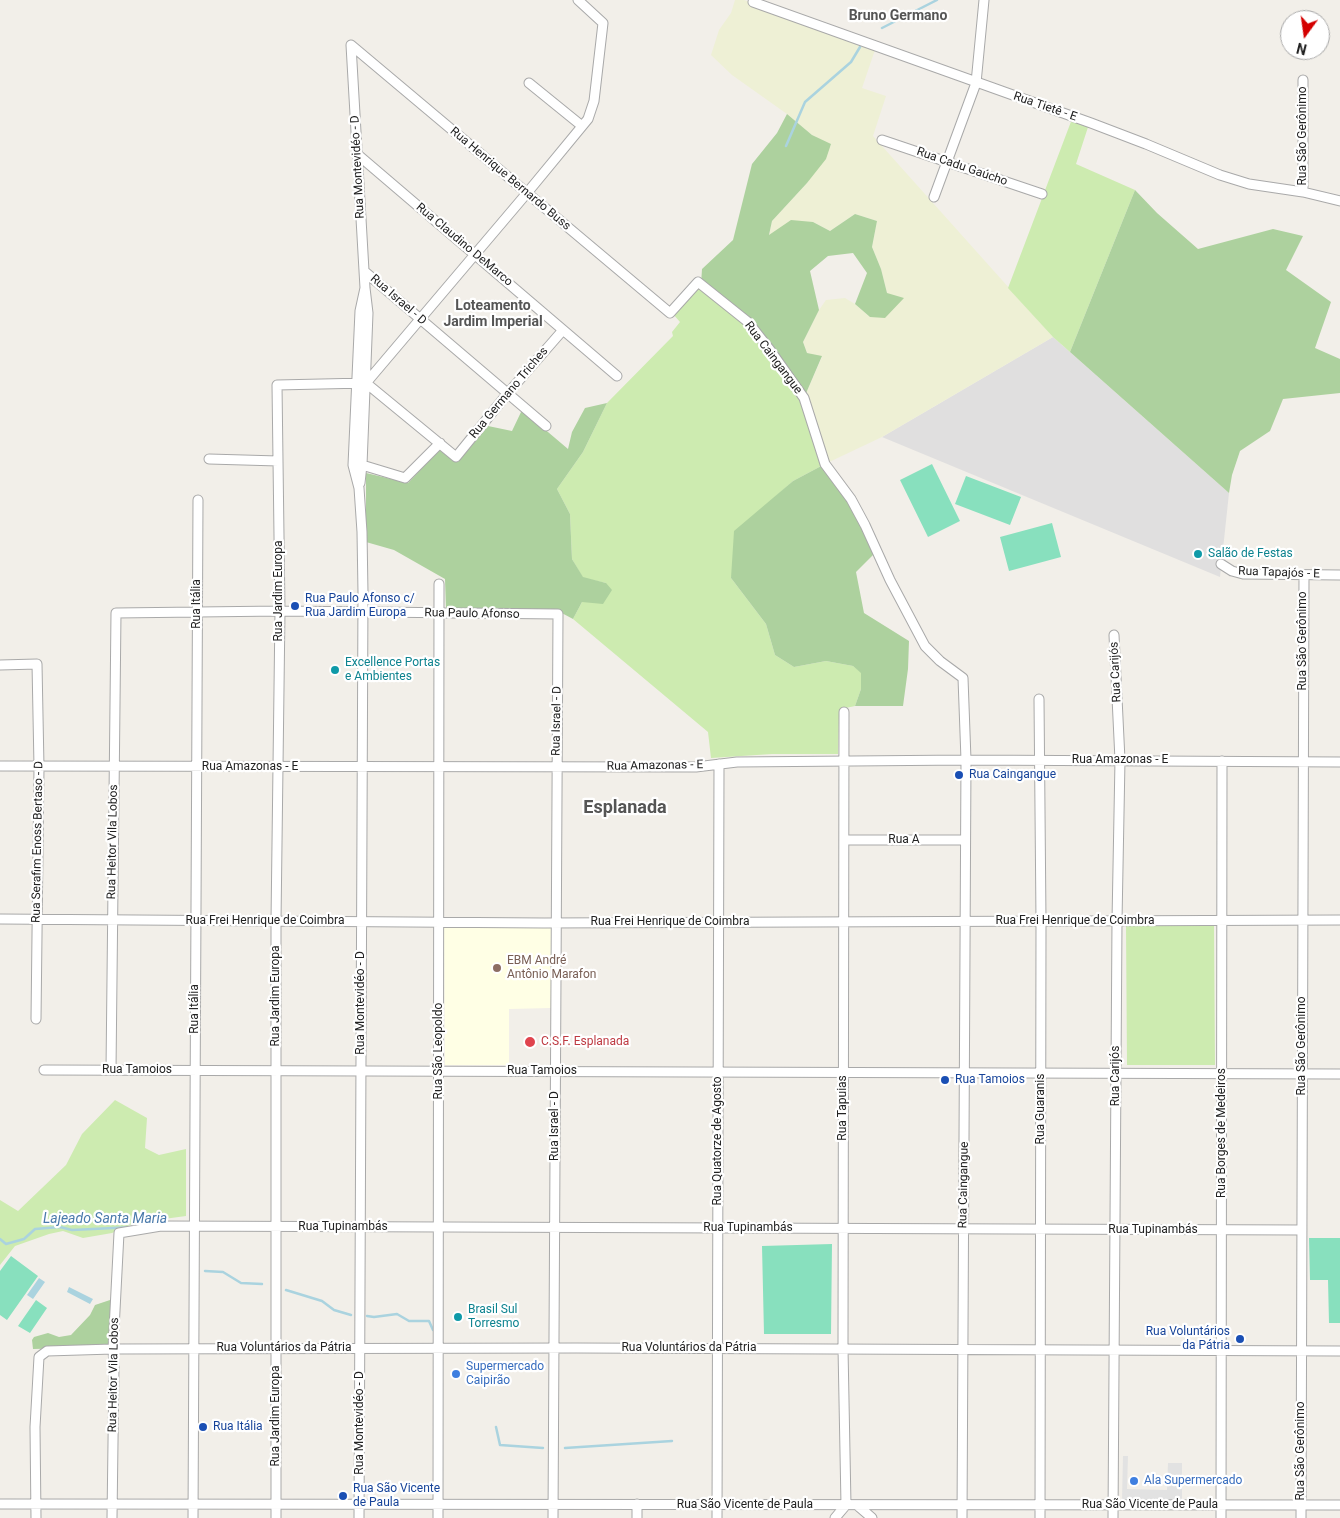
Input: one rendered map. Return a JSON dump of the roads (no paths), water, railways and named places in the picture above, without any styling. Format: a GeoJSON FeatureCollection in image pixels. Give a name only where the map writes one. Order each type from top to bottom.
{"type":"FeatureCollection","features":[{"type":"Feature","properties":{"kind":"street"},"geometry":{"type":"LineString","coordinates":[[362,465],[406,478],[440,443],[361,383],[420,319],[527,194],[585,122],[594,100],[603,23],[578,0]]}},
{"type":"Feature","properties":{"kind":"street"},"geometry":{"type":"LineString","coordinates":[[934,197],[976,83],[984,0]]}},
{"type":"Feature","properties":{"kind":"street","name":"Rua Tietê - E"},"geometry":{"type":"LineString","coordinates":[[753,2],[769,4],[976,83],[1146,144],[1220,175],[1249,184],[1303,192],[1340,201]]}},
{"type":"Feature","properties":{"kind":"street","name":"Rua Montevidéo - D"},"geometry":{"type":"LineString","coordinates":[[351,45],[368,313],[363,341],[353,465],[359,488],[362,532],[363,612],[359,1518]]}},
{"type":"Feature","properties":{"kind":"street","name":"Rua Henrique Bernardo Buss"},"geometry":{"type":"LineString","coordinates":[[351,45],[670,313],[698,282]]}},
{"type":"Feature","properties":{"kind":"street","name":"Rua São Gerônimo"},"geometry":{"type":"LineString","coordinates":[[1302,80],[1303,192]]}},
{"type":"Feature","properties":{"kind":"street"},"geometry":{"type":"LineString","coordinates":[[529,83],[585,122]]}},
{"type":"Feature","properties":{"kind":"street","name":"Rua Cadu Gaúcho"},"geometry":{"type":"LineString","coordinates":[[882,140],[1042,194]]}},
{"type":"Feature","properties":{"kind":"street","name":"Rua Claudino DeMarco"},"geometry":{"type":"LineString","coordinates":[[357,154],[617,376]]}},
{"type":"Feature","properties":{"kind":"street","name":"Rua Israel - D"},"geometry":{"type":"LineString","coordinates":[[364,271],[546,426]]}},
{"type":"Feature","properties":{"kind":"street","name":"Rua Caingangue"},"geometry":{"type":"LineString","coordinates":[[698,282],[748,322],[804,398],[825,464],[851,499],[866,525],[890,580],[925,646],[940,661],[963,678],[966,760],[962,1518]]}},
{"type":"Feature","properties":{"kind":"street","name":"Rua Germano Triches"},"geometry":{"type":"LineString","coordinates":[[440,443],[456,457],[563,330]]}},
{"type":"Feature","properties":{"kind":"street","name":"Rua Montevidéo - D"},"geometry":{"type":"LineString","coordinates":[[359,488],[362,465],[361,383]]}},
{"type":"Feature","properties":{"kind":"street","name":"Rua Jardim Europa"},"geometry":{"type":"LineString","coordinates":[[276,1518],[276,921],[280,612],[277,384],[361,383]]}},
{"type":"Feature","properties":{"kind":"street"},"geometry":{"type":"LineString","coordinates":[[209,459],[278,461]]}},
{"type":"Feature","properties":{"kind":"street","name":"Rua Itália"},"geometry":{"type":"LineString","coordinates":[[193,1518],[198,500]]}},
{"type":"Feature","properties":{"kind":"street","name":"Rua Tapajós - E"},"geometry":{"type":"LineString","coordinates":[[1221,564],[1232,571],[1243,574],[1340,575]]}},
{"type":"Feature","properties":{"kind":"street","name":"Rua São Gerônimo"},"geometry":{"type":"LineString","coordinates":[[1301,1518],[1304,575]]}},
{"type":"Feature","properties":{"kind":"street","name":"Rua São Leopoldo"},"geometry":{"type":"LineString","coordinates":[[438,1518],[439,584]]}},
{"type":"Feature","properties":{"kind":"street","name":"Rua Paulo Afonso"},"geometry":{"type":"LineString","coordinates":[[116,613],[363,612],[558,614]]}},
{"type":"Feature","properties":{"kind":"street","name":"Rua Heitor Vila Lobos"},"geometry":{"type":"LineString","coordinates":[[111,1070],[116,613]]}},
{"type":"Feature","properties":{"kind":"street","name":"Rua Israel - D"},"geometry":{"type":"LineString","coordinates":[[553,1518],[558,614]]}},
{"type":"Feature","properties":{"kind":"street","name":"Rua Carijós"},"geometry":{"type":"LineString","coordinates":[[1113,1518],[1117,921],[1120,760],[1114,635]]}},
{"type":"Feature","properties":{"kind":"street","name":"Rua Serafim Enoss Bertaso - D"},"geometry":{"type":"LineString","coordinates":[[0,665],[37,664],[39,766],[36,1019]]}},
{"type":"Feature","properties":{"kind":"street","name":"Rua Guaranis"},"geometry":{"type":"LineString","coordinates":[[1039,699],[1041,921],[1040,1518]]}},
{"type":"Feature","properties":{"kind":"street","name":"Rua Tapuias"},"geometry":{"type":"LineString","coordinates":[[844,712],[843,1348],[846,1504]]}},
{"type":"Feature","properties":{"kind":"street","name":"Rua Amazonas - E"},"geometry":{"type":"LineString","coordinates":[[0,766],[696,767],[737,762],[966,760],[1340,762]]}},
{"type":"Feature","properties":{"kind":"street","name":"Rua Borges de Medeiros"},"geometry":{"type":"LineString","coordinates":[[1222,761],[1222,1518]]}},
{"type":"Feature","properties":{"kind":"street","name":"Rua Quatorze de Agosto"},"geometry":{"type":"LineString","coordinates":[[717,1518],[719,764]]}},
{"type":"Feature","properties":{"kind":"street","name":"Rua A"},"geometry":{"type":"LineString","coordinates":[[844,840],[965,840]]}},
{"type":"Feature","properties":{"kind":"street","name":"Rua Frei Henrique de Coimbra"},"geometry":{"type":"LineString","coordinates":[[0,919],[556,923],[1340,920]]}},
{"type":"Feature","properties":{"kind":"street","name":"Rua Tamoios"},"geometry":{"type":"LineString","coordinates":[[44,1070],[555,1070],[718,1073],[1340,1074]]}},
{"type":"Feature","properties":{"kind":"street","name":"Rua Tupinambás"},"geometry":{"type":"LineString","coordinates":[[120,1233],[161,1226],[1302,1230]]}},
{"type":"Feature","properties":{"kind":"street","name":"Rua Heitor Vila Lobos"},"geometry":{"type":"LineString","coordinates":[[112,1518],[113,1349],[120,1233]]}},
{"type":"Feature","properties":{"kind":"street","name":"Rua Voluntários da Pátria"},"geometry":{"type":"LineString","coordinates":[[36,1504],[35,1428],[39,1357],[47,1352],[56,1350],[194,1348],[963,1348],[1340,1351]]}},
{"type":"Feature","properties":{"kind":"street","name":"Rua São Vicente de Paula"},"geometry":{"type":"LineString","coordinates":[[0,1504],[1340,1505]]}},
{"type":"Feature","properties":{"kind":"street"},"geometry":{"type":"LineString","coordinates":[[36,1504],[36,1518]]}},
{"type":"Feature","properties":{"kind":"street"},"geometry":{"type":"LineString","coordinates":[[637,1504],[637,1518]]}},
{"type":"Feature","properties":{"kind":"street"},"geometry":{"type":"LineString","coordinates":[[835,1518],[846,1504]]}},
{"type":"Feature","properties":{"kind":"street"},"geometry":{"type":"LineString","coordinates":[[856,1505],[872,1518]]}},
{"type":"Feature","properties":{"kind":"water"},"geometry":{"type":"Polygon","coordinates":[[[39,1278],[45,1282],[33,1299],[27,1295],[39,1278]]]}},
{"type":"Feature","properties":{"kind":"water"},"geometry":{"type":"Polygon","coordinates":[[[69,1287],[93,1299],[90,1304],[67,1292],[69,1287]]]}},
{"type":"Feature","properties":{"kind":"waterway"},"geometry":{"type":"LineString","coordinates":[[882,28],[937,0]]}},
{"type":"Feature","properties":{"kind":"waterway"},"geometry":{"type":"LineString","coordinates":[[786,146],[805,102],[851,62],[860,47]]}},
{"type":"Feature","properties":{"kind":"waterway","name":"Lajeado Santa Maria"},"geometry":{"type":"LineString","coordinates":[[0,1239],[6,1244],[24,1239],[35,1229],[60,1227],[72,1230],[134,1227]]}},
{"type":"Feature","properties":{"kind":"waterway","name":"Lajeado Santa Maria"},"geometry":{"type":"LineString","coordinates":[[205,1271],[223,1272],[241,1283],[262,1284]]}},
{"type":"Feature","properties":{"kind":"waterway","name":"Lajeado Santa Maria"},"geometry":{"type":"LineString","coordinates":[[286,1290],[322,1301],[334,1310],[351,1315]]}},
{"type":"Feature","properties":{"kind":"waterway","name":"Lajeado Santa Maria"},"geometry":{"type":"LineString","coordinates":[[367,1316],[397,1314],[409,1321],[429,1321],[433,1330]]}},
{"type":"Feature","properties":{"kind":"waterway","name":"Lajeado Santa Maria"},"geometry":{"type":"LineString","coordinates":[[496,1427],[500,1445],[543,1448]]}},
{"type":"Feature","properties":{"kind":"waterway","name":"Lajeado Santa Maria"},"geometry":{"type":"LineString","coordinates":[[565,1448],[672,1441]]}},
{"type":"Feature","properties":{"kind":"place","name":"Salão de Festas"},"geometry":{"type":"Point","coordinates":[1198,554]}},
{"type":"Feature","properties":{"kind":"place","name":"Rua Paulo Afonso c/ Rua Jardim Europa"},"geometry":{"type":"Point","coordinates":[295,606]}},
{"type":"Feature","properties":{"kind":"place","name":"Excellence Portas e Ambientes"},"geometry":{"type":"Point","coordinates":[335,670]}},
{"type":"Feature","properties":{"kind":"place","name":"Rua Caingangue"},"geometry":{"type":"Point","coordinates":[959,775]}},
{"type":"Feature","properties":{"kind":"place","name":"EBM André Antônio Marafon"},"geometry":{"type":"Point","coordinates":[497,968]}},
{"type":"Feature","properties":{"kind":"place","name":"C.S.F. Esplanada"},"geometry":{"type":"Point","coordinates":[530,1042]}},
{"type":"Feature","properties":{"kind":"place","name":"Rua Tamoios"},"geometry":{"type":"Point","coordinates":[945,1080]}},
{"type":"Feature","properties":{"kind":"place","name":"Brasil Sul Torresmo"},"geometry":{"type":"Point","coordinates":[458,1317]}},
{"type":"Feature","properties":{"kind":"place","name":"Rua Voluntários da Pátria"},"geometry":{"type":"Point","coordinates":[1240,1339]}},
{"type":"Feature","properties":{"kind":"place","name":"Supermercado Caipirão"},"geometry":{"type":"Point","coordinates":[456,1374]}},
{"type":"Feature","properties":{"kind":"place","name":"Rua Itália"},"geometry":{"type":"Point","coordinates":[203,1427]}},
{"type":"Feature","properties":{"kind":"place","name":"Ala Supermercado"},"geometry":{"type":"Point","coordinates":[1134,1481]}},
{"type":"Feature","properties":{"kind":"place","name":"Rua São Vicente de Paula"},"geometry":{"type":"Point","coordinates":[343,1496]}},
{"type":"Feature","properties":{"kind":"district","name":"Bruno Germano"},"geometry":{"type":"Point","coordinates":[898,16]}},
{"type":"Feature","properties":{"kind":"district","name":"Loteamento Jardim Imperial"},"geometry":{"type":"Point","coordinates":[493,314]}},
{"type":"Feature","properties":{"kind":"district","name":"Esplanada"},"geometry":{"type":"Point","coordinates":[625,808]}}]}
